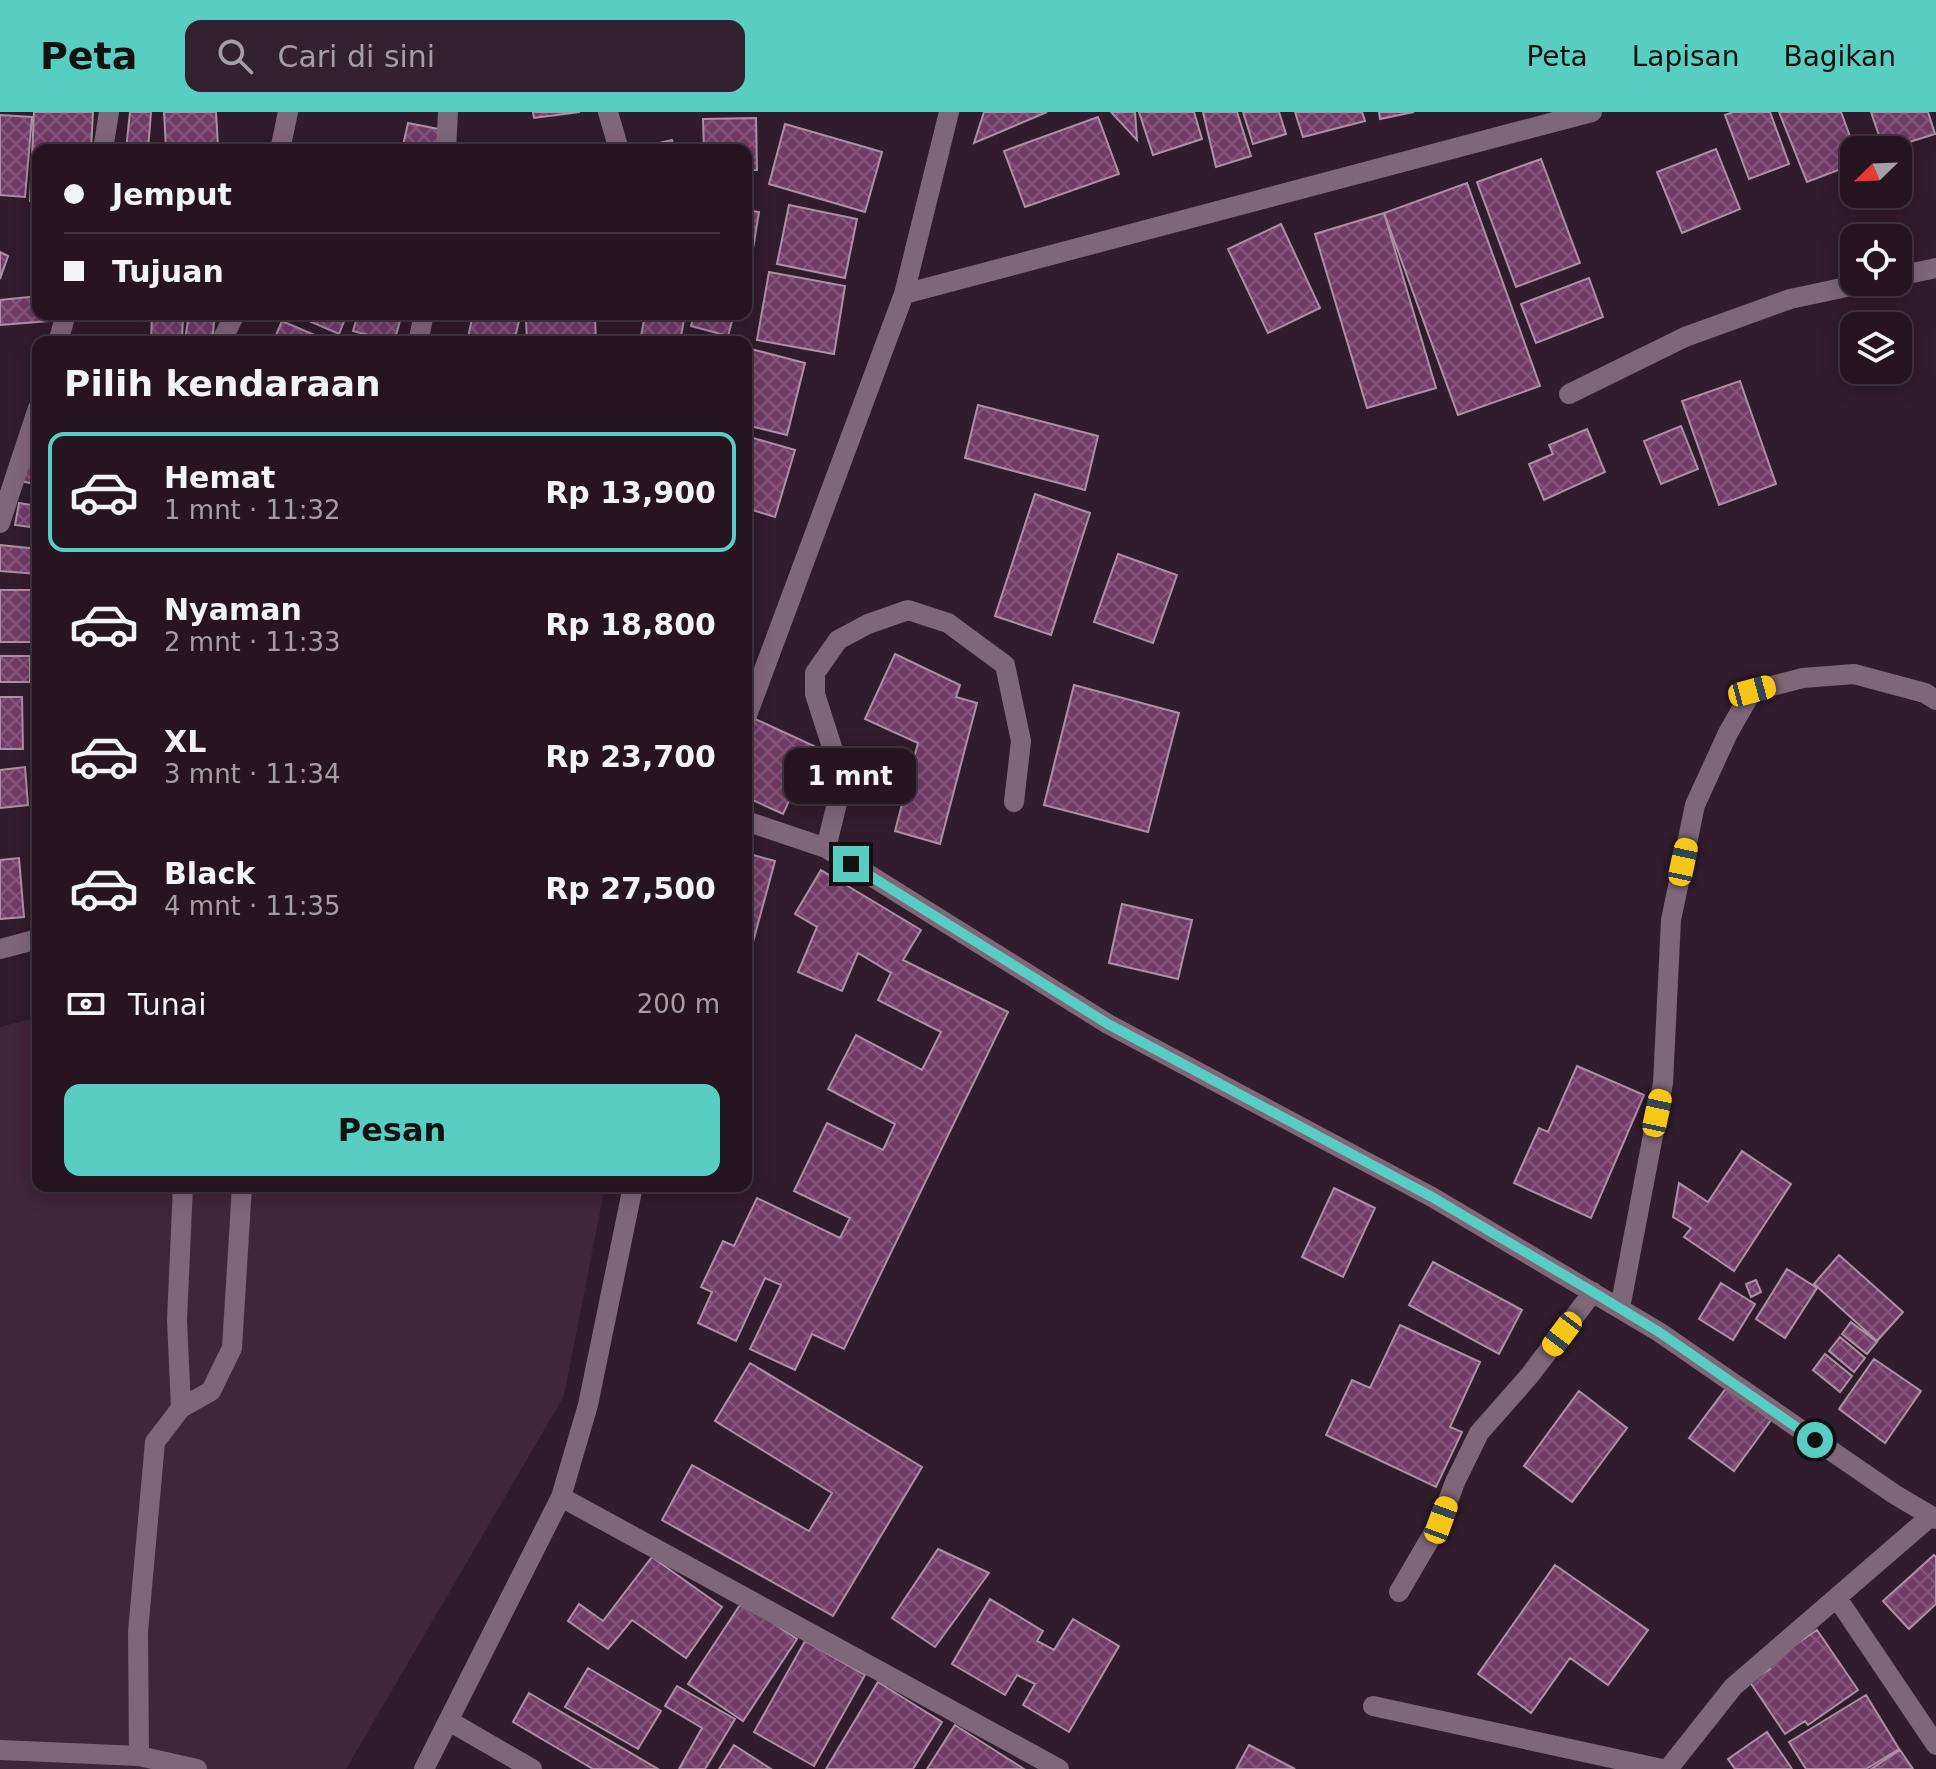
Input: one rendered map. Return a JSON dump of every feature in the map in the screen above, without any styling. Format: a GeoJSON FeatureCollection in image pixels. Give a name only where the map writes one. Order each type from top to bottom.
{"type":"FeatureCollection","features":[{"type":"Feature","properties":{"kind":"street"},"geometry":{"type":"LineString","coordinates":[[104,144],[109,112]]}},
{"type":"Feature","properties":{"kind":"street"},"geometry":{"type":"LineString","coordinates":[[281,144],[288,112]]}},
{"type":"Feature","properties":{"kind":"street"},"geometry":{"type":"LineString","coordinates":[[446,144],[448,112]]}},
{"type":"Feature","properties":{"kind":"street"},"geometry":{"type":"LineString","coordinates":[[608,112],[617,144]]}},
{"type":"Feature","properties":{"kind":"street"},"geometry":{"type":"LineString","coordinates":[[752,702],[904,294],[949,112]]}},
{"type":"Feature","properties":{"kind":"street"},"geometry":{"type":"LineString","coordinates":[[904,294],[1592,112]]}},
{"type":"Feature","properties":{"kind":"street"},"geometry":{"type":"LineString","coordinates":[[1912,273],[1936,268]]}},
{"type":"Feature","properties":{"kind":"street"},"geometry":{"type":"LineString","coordinates":[[1569,394],[1697,332],[1790,299],[1840,288]]}},
{"type":"Feature","properties":{"kind":"street"},"geometry":{"type":"LineString","coordinates":[[0,523],[32,426]]}},
{"type":"Feature","properties":{"kind":"street"},"geometry":{"type":"LineString","coordinates":[[826,848],[838,799],[839,769],[815,694],[815,673],[838,640],[868,624],[908,610],[948,623],[1005,665],[1021,741],[1014,802]]}},
{"type":"Feature","properties":{"kind":"street"},"geometry":{"type":"LineString","coordinates":[[1620,1308],[1663,1083],[1671,920],[1695,805],[1728,733],[1752,691],[1803,678],[1854,674],[1925,693],[1936,700]]}},
{"type":"Feature","properties":{"kind":"street"},"geometry":{"type":"LineString","coordinates":[[752,823],[826,848],[1108,1024],[1432,1197],[1659,1332],[1894,1494],[1934,1518],[1733,1687],[1665,1769],[1373,1706]]}},
{"type":"Feature","properties":{"kind":"street"},"geometry":{"type":"LineString","coordinates":[[0,949],[32,941]]}},
{"type":"Feature","properties":{"kind":"street"},"geometry":{"type":"LineString","coordinates":[[181,1408],[177,1320],[183,1192]]}},
{"type":"Feature","properties":{"kind":"street"},"geometry":{"type":"LineString","coordinates":[[139,1756],[138,1632],[155,1442],[181,1408],[211,1391],[232,1348],[242,1192]]}},
{"type":"Feature","properties":{"kind":"street"},"geometry":{"type":"LineString","coordinates":[[424,1769],[561,1497],[588,1405],[632,1192]]}},
{"type":"Feature","properties":{"kind":"street"},"geometry":{"type":"LineString","coordinates":[[1399,1592],[1441,1520],[1479,1433],[1530,1375],[1593,1292]]}},
{"type":"Feature","properties":{"kind":"street"},"geometry":{"type":"LineString","coordinates":[[561,1497],[1059,1769]]}},
{"type":"Feature","properties":{"kind":"street"},"geometry":{"type":"LineString","coordinates":[[1837,1598],[1936,1745]]}},
{"type":"Feature","properties":{"kind":"street"},"geometry":{"type":"LineString","coordinates":[[449,1721],[532,1769]]}},
{"type":"Feature","properties":{"kind":"street"},"geometry":{"type":"LineString","coordinates":[[0,1750],[139,1756],[197,1769]]}},
{"type":"Feature","properties":{"kind":"shaded area"},"geometry":{"type":"Polygon","coordinates":[[[32,1019],[32,1192],[604,1192],[564,1396],[346,1769],[0,1769],[0,1027],[32,1019]]]}},
{"type":"Feature","properties":{"kind":"building"},"geometry":{"type":"Polygon","coordinates":[[[34,112],[93,112],[91,144],[33,144],[34,112]]]}},
{"type":"Feature","properties":{"kind":"building"},"geometry":{"type":"Polygon","coordinates":[[[130,112],[151,112],[148,144],[127,144],[130,112]]]}},
{"type":"Feature","properties":{"kind":"building"},"geometry":{"type":"Polygon","coordinates":[[[164,112],[216,112],[218,144],[166,144],[164,112]]]}},
{"type":"Feature","properties":{"kind":"building"},"geometry":{"type":"Polygon","coordinates":[[[533,112],[580,112],[534,118],[533,112]]]}},
{"type":"Feature","properties":{"kind":"building"},"geometry":{"type":"Polygon","coordinates":[[[984,112],[1047,112],[974,143],[984,112]]]}},
{"type":"Feature","properties":{"kind":"building"},"geometry":{"type":"Polygon","coordinates":[[[1111,112],[1135,112],[1137,140],[1111,112]]]}},
{"type":"Feature","properties":{"kind":"building"},"geometry":{"type":"Polygon","coordinates":[[[1139,112],[1194,112],[1202,139],[1153,155],[1139,112]]]}},
{"type":"Feature","properties":{"kind":"building"},"geometry":{"type":"Polygon","coordinates":[[[1203,112],[1237,112],[1251,156],[1216,167],[1203,112]]]}},
{"type":"Feature","properties":{"kind":"building"},"geometry":{"type":"Polygon","coordinates":[[[1243,112],[1279,112],[1286,134],[1253,144],[1243,112]]]}},
{"type":"Feature","properties":{"kind":"building"},"geometry":{"type":"Polygon","coordinates":[[[1295,112],[1362,112],[1365,121],[1303,137],[1295,112]]]}},
{"type":"Feature","properties":{"kind":"building"},"geometry":{"type":"Polygon","coordinates":[[[1379,112],[1414,112],[1380,119],[1379,112]]]}},
{"type":"Feature","properties":{"kind":"building"},"geometry":{"type":"Polygon","coordinates":[[[1733,112],[1770,112],[1789,164],[1749,179],[1725,115],[1733,112]]]}},
{"type":"Feature","properties":{"kind":"building"},"geometry":{"type":"Polygon","coordinates":[[[1779,112],[1841,112],[1850,136],[1840,136],[1840,169],[1807,182],[1779,112]]]}},
{"type":"Feature","properties":{"kind":"building"},"geometry":{"type":"Polygon","coordinates":[[[1871,112],[1928,112],[1935,134],[1912,141],[1912,136],[1879,136],[1871,112]]]}},
{"type":"Feature","properties":{"kind":"building"},"geometry":{"type":"Polygon","coordinates":[[[0,115],[32,117],[25,197],[0,195],[0,115]]]}},
{"type":"Feature","properties":{"kind":"building"},"geometry":{"type":"Polygon","coordinates":[[[1098,117],[1119,174],[1025,207],[1004,151],[1098,117]]]}},
{"type":"Feature","properties":{"kind":"building"},"geometry":{"type":"Polygon","coordinates":[[[756,118],[757,170],[752,170],[752,144],[704,144],[703,119],[756,118]]]}},
{"type":"Feature","properties":{"kind":"building"},"geometry":{"type":"Polygon","coordinates":[[[408,123],[444,130],[441,144],[403,144],[408,123]]]}},
{"type":"Feature","properties":{"kind":"building"},"geometry":{"type":"Polygon","coordinates":[[[785,124],[882,152],[865,212],[769,184],[785,124]]]}},
{"type":"Feature","properties":{"kind":"building"},"geometry":{"type":"Polygon","coordinates":[[[1716,149],[1740,209],[1682,233],[1657,172],[1716,149]]]}},
{"type":"Feature","properties":{"kind":"building"},"geometry":{"type":"Polygon","coordinates":[[[32,156],[32,201],[30,201],[32,156]]]}},
{"type":"Feature","properties":{"kind":"building"},"geometry":{"type":"Polygon","coordinates":[[[1541,159],[1580,263],[1516,287],[1477,182],[1541,159]]]}},
{"type":"Feature","properties":{"kind":"building"},"geometry":{"type":"Polygon","coordinates":[[[1467,183],[1540,386],[1458,415],[1384,213],[1467,183]]]}},
{"type":"Feature","properties":{"kind":"building"},"geometry":{"type":"Polygon","coordinates":[[[789,205],[857,219],[845,278],[777,264],[789,205]]]}},
{"type":"Feature","properties":{"kind":"building"},"geometry":{"type":"Polygon","coordinates":[[[752,211],[759,212],[752,255],[752,211]]]}},
{"type":"Feature","properties":{"kind":"building"},"geometry":{"type":"Polygon","coordinates":[[[1384,213],[1436,388],[1367,408],[1315,234],[1384,213]]]}},
{"type":"Feature","properties":{"kind":"building"},"geometry":{"type":"Polygon","coordinates":[[[1281,224],[1320,308],[1268,333],[1228,249],[1281,224]]]}},
{"type":"Feature","properties":{"kind":"building"},"geometry":{"type":"Polygon","coordinates":[[[0,252],[8,256],[0,279],[0,252]]]}},
{"type":"Feature","properties":{"kind":"building"},"geometry":{"type":"Polygon","coordinates":[[[769,272],[845,286],[834,354],[757,340],[769,272]]]}},
{"type":"Feature","properties":{"kind":"building"},"geometry":{"type":"Polygon","coordinates":[[[1589,278],[1603,317],[1536,343],[1521,304],[1589,278]]]}},
{"type":"Feature","properties":{"kind":"building"},"geometry":{"type":"Polygon","coordinates":[[[32,297],[32,320],[49,321],[0,325],[0,300],[32,297]]]}},
{"type":"Feature","properties":{"kind":"building"},"geometry":{"type":"Polygon","coordinates":[[[152,320],[183,320],[182,336],[151,336],[152,320]]]}},
{"type":"Feature","properties":{"kind":"building"},"geometry":{"type":"Polygon","coordinates":[[[188,320],[214,320],[213,336],[186,336],[188,320]]]}},
{"type":"Feature","properties":{"kind":"building"},"geometry":{"type":"Polygon","coordinates":[[[307,320],[345,320],[339,334],[307,320]]]}},
{"type":"Feature","properties":{"kind":"building"},"geometry":{"type":"Polygon","coordinates":[[[356,320],[400,320],[396,336],[372,336],[353,331],[356,320]]]}},
{"type":"Feature","properties":{"kind":"building"},"geometry":{"type":"Polygon","coordinates":[[[472,320],[519,321],[515,336],[468,336],[472,320]]]}},
{"type":"Feature","properties":{"kind":"building"},"geometry":{"type":"Polygon","coordinates":[[[526,320],[595,320],[596,336],[527,336],[526,320]]]}},
{"type":"Feature","properties":{"kind":"building"},"geometry":{"type":"Polygon","coordinates":[[[644,320],[684,320],[681,336],[641,336],[644,320]]]}},
{"type":"Feature","properties":{"kind":"building"},"geometry":{"type":"Polygon","coordinates":[[[692,320],[732,320],[728,336],[691,326],[692,320]]]}},
{"type":"Feature","properties":{"kind":"building"},"geometry":{"type":"Polygon","coordinates":[[[282,321],[317,336],[276,336],[282,321]]]}},
{"type":"Feature","properties":{"kind":"building"},"geometry":{"type":"Polygon","coordinates":[[[752,349],[805,363],[787,435],[752,426],[752,349]]]}},
{"type":"Feature","properties":{"kind":"building"},"geometry":{"type":"Polygon","coordinates":[[[1740,381],[1776,484],[1719,505],[1682,401],[1740,381]]]}},
{"type":"Feature","properties":{"kind":"building"},"geometry":{"type":"Polygon","coordinates":[[[978,405],[1098,436],[1085,490],[965,458],[978,405]]]}},
{"type":"Feature","properties":{"kind":"building"},"geometry":{"type":"Polygon","coordinates":[[[1681,426],[1698,469],[1661,484],[1644,441],[1681,426]]]}},
{"type":"Feature","properties":{"kind":"building"},"geometry":{"type":"Polygon","coordinates":[[[1587,429],[1605,472],[1544,500],[1529,464],[1553,454],[1549,445],[1587,429]]]}},
{"type":"Feature","properties":{"kind":"building"},"geometry":{"type":"Polygon","coordinates":[[[752,438],[795,450],[775,517],[752,510],[752,438]]]}},
{"type":"Feature","properties":{"kind":"building"},"geometry":{"type":"Polygon","coordinates":[[[32,450],[32,484],[21,481],[32,450]]]}},
{"type":"Feature","properties":{"kind":"building"},"geometry":{"type":"Polygon","coordinates":[[[1035,494],[1090,513],[1051,635],[995,616],[1035,494]]]}},
{"type":"Feature","properties":{"kind":"building"},"geometry":{"type":"Polygon","coordinates":[[[19,503],[32,505],[32,527],[15,525],[19,503]]]}},
{"type":"Feature","properties":{"kind":"building"},"geometry":{"type":"Polygon","coordinates":[[[0,545],[32,548],[32,574],[0,571],[0,545]]]}},
{"type":"Feature","properties":{"kind":"building"},"geometry":{"type":"Polygon","coordinates":[[[1118,554],[1177,575],[1153,643],[1094,622],[1118,554]]]}},
{"type":"Feature","properties":{"kind":"building"},"geometry":{"type":"Polygon","coordinates":[[[0,590],[32,590],[32,642],[0,642],[0,590]]]}},
{"type":"Feature","properties":{"kind":"building"},"geometry":{"type":"Polygon","coordinates":[[[895,654],[960,685],[956,697],[977,703],[940,844],[895,831],[918,743],[865,719],[895,654]]]}},
{"type":"Feature","properties":{"kind":"building"},"geometry":{"type":"Polygon","coordinates":[[[0,656],[30,656],[30,682],[0,682],[0,656]]]}},
{"type":"Feature","properties":{"kind":"building"},"geometry":{"type":"Polygon","coordinates":[[[1074,685],[1179,713],[1148,832],[1044,805],[1074,685]]]}},
{"type":"Feature","properties":{"kind":"building"},"geometry":{"type":"Polygon","coordinates":[[[0,697],[22,697],[23,749],[0,749],[0,697]]]}},
{"type":"Feature","properties":{"kind":"building"},"geometry":{"type":"Polygon","coordinates":[[[753,718],[814,746],[783,814],[752,800],[753,718]]]}},
{"type":"Feature","properties":{"kind":"building"},"geometry":{"type":"Polygon","coordinates":[[[25,767],[28,805],[0,808],[0,770],[25,767]]]}},
{"type":"Feature","properties":{"kind":"building"},"geometry":{"type":"Polygon","coordinates":[[[752,855],[775,861],[752,946],[752,855]]]}},
{"type":"Feature","properties":{"kind":"building"},"geometry":{"type":"Polygon","coordinates":[[[19,858],[24,917],[0,919],[0,860],[19,858]]]}},
{"type":"Feature","properties":{"kind":"building"},"geometry":{"type":"Polygon","coordinates":[[[821,870],[921,930],[903,960],[1008,1012],[844,1349],[812,1334],[795,1370],[750,1349],[781,1285],[765,1278],[736,1341],[698,1323],[712,1292],[701,1287],[723,1241],[734,1246],[757,1198],[840,1238],[850,1218],[794,1191],[827,1123],[883,1150],[895,1124],[828,1089],[856,1035],[922,1070],[941,1032],[878,1000],[891,973],[858,953],[842,991],[798,972],[817,927],[795,914],[821,870]]]}},
{"type":"Feature","properties":{"kind":"building"},"geometry":{"type":"Polygon","coordinates":[[[1122,904],[1192,920],[1178,979],[1109,963],[1122,904]]]}},
{"type":"Feature","properties":{"kind":"building"},"geometry":{"type":"Polygon","coordinates":[[[1577,1066],[1644,1095],[1591,1218],[1514,1183],[1539,1128],[1548,1132],[1577,1066]]]}},
{"type":"Feature","properties":{"kind":"building"},"geometry":{"type":"Polygon","coordinates":[[[1742,1151],[1791,1184],[1734,1271],[1684,1237],[1691,1228],[1673,1217],[1679,1183],[1708,1202],[1742,1151]]]}},
{"type":"Feature","properties":{"kind":"building"},"geometry":{"type":"Polygon","coordinates":[[[1334,1188],[1375,1208],[1343,1277],[1302,1257],[1334,1188]]]}},
{"type":"Feature","properties":{"kind":"building"},"geometry":{"type":"Polygon","coordinates":[[[1839,1255],[1903,1312],[1877,1341],[1814,1284],[1839,1255]]]}},
{"type":"Feature","properties":{"kind":"building"},"geometry":{"type":"Polygon","coordinates":[[[1433,1262],[1522,1310],[1499,1354],[1409,1305],[1433,1262]]]}},
{"type":"Feature","properties":{"kind":"building"},"geometry":{"type":"Polygon","coordinates":[[[1787,1269],[1817,1288],[1785,1338],[1756,1319],[1787,1269]]]}},
{"type":"Feature","properties":{"kind":"building"},"geometry":{"type":"Polygon","coordinates":[[[1756,1280],[1761,1292],[1751,1297],[1746,1284],[1756,1280]]]}},
{"type":"Feature","properties":{"kind":"building"},"geometry":{"type":"Polygon","coordinates":[[[1721,1283],[1755,1304],[1733,1340],[1699,1319],[1721,1283]]]}},
{"type":"Feature","properties":{"kind":"building"},"geometry":{"type":"Polygon","coordinates":[[[1851,1322],[1877,1342],[1867,1354],[1842,1334],[1851,1322]]]}},
{"type":"Feature","properties":{"kind":"building"},"geometry":{"type":"Polygon","coordinates":[[[1400,1325],[1480,1362],[1450,1427],[1462,1432],[1436,1487],[1326,1435],[1352,1380],[1370,1388],[1400,1325]]]}},
{"type":"Feature","properties":{"kind":"building"},"geometry":{"type":"Polygon","coordinates":[[[1840,1337],[1865,1358],[1854,1372],[1829,1351],[1840,1337]]]}},
{"type":"Feature","properties":{"kind":"building"},"geometry":{"type":"Polygon","coordinates":[[[1825,1354],[1852,1376],[1840,1392],[1813,1370],[1825,1354]]]}},
{"type":"Feature","properties":{"kind":"building"},"geometry":{"type":"Polygon","coordinates":[[[1874,1359],[1921,1391],[1885,1443],[1839,1409],[1874,1359]]]}},
{"type":"Feature","properties":{"kind":"building"},"geometry":{"type":"Polygon","coordinates":[[[750,1363],[922,1467],[833,1616],[662,1520],[692,1465],[809,1531],[832,1493],[715,1421],[750,1363]]]}},
{"type":"Feature","properties":{"kind":"building"},"geometry":{"type":"Polygon","coordinates":[[[1727,1387],[1771,1420],[1734,1471],[1689,1438],[1727,1387]]]}},
{"type":"Feature","properties":{"kind":"building"},"geometry":{"type":"Polygon","coordinates":[[[1579,1391],[1627,1428],[1572,1502],[1524,1466],[1579,1391]]]}},
{"type":"Feature","properties":{"kind":"building"},"geometry":{"type":"Polygon","coordinates":[[[938,1549],[989,1573],[935,1647],[892,1618],[938,1549]]]}},
{"type":"Feature","properties":{"kind":"building"},"geometry":{"type":"Polygon","coordinates":[[[1934,1555],[1936,1604],[1909,1629],[1883,1601],[1934,1555]]]}},
{"type":"Feature","properties":{"kind":"building"},"geometry":{"type":"Polygon","coordinates":[[[652,1557],[722,1607],[686,1658],[632,1620],[608,1649],[568,1621],[579,1604],[603,1621],[652,1557]]]}},
{"type":"Feature","properties":{"kind":"building"},"geometry":{"type":"Polygon","coordinates":[[[1555,1565],[1648,1630],[1608,1685],[1570,1658],[1531,1713],[1478,1674],[1555,1565]]]}},
{"type":"Feature","properties":{"kind":"building"},"geometry":{"type":"Polygon","coordinates":[[[990,1599],[1043,1631],[1037,1641],[1054,1650],[1073,1619],[1119,1646],[1069,1732],[1023,1705],[1035,1684],[1017,1675],[1005,1695],[952,1664],[990,1599]]]}},
{"type":"Feature","properties":{"kind":"building"},"geometry":{"type":"Polygon","coordinates":[[[742,1602],[797,1639],[743,1721],[688,1684],[742,1602]]]}},
{"type":"Feature","properties":{"kind":"building"},"geometry":{"type":"Polygon","coordinates":[[[1817,1630],[1858,1690],[1808,1725],[1805,1721],[1785,1734],[1750,1682],[1770,1669],[1767,1664],[1817,1630]]]}},
{"type":"Feature","properties":{"kind":"building"},"geometry":{"type":"Polygon","coordinates":[[[805,1641],[865,1675],[814,1766],[754,1732],[805,1641]]]}},
{"type":"Feature","properties":{"kind":"building"},"geometry":{"type":"Polygon","coordinates":[[[588,1668],[661,1711],[638,1749],[565,1707],[588,1668]]]}},
{"type":"Feature","properties":{"kind":"building"},"geometry":{"type":"Polygon","coordinates":[[[878,1682],[942,1722],[913,1769],[826,1769],[878,1682]]]}},
{"type":"Feature","properties":{"kind":"building"},"geometry":{"type":"Polygon","coordinates":[[[677,1686],[735,1719],[705,1769],[679,1769],[702,1728],[665,1706],[677,1686]]]}},
{"type":"Feature","properties":{"kind":"building"},"geometry":{"type":"Polygon","coordinates":[[[529,1693],[658,1769],[593,1769],[513,1722],[529,1693]]]}},
{"type":"Feature","properties":{"kind":"building"},"geometry":{"type":"Polygon","coordinates":[[[1866,1695],[1899,1749],[1866,1769],[1806,1769],[1789,1742],[1866,1695]]]}},
{"type":"Feature","properties":{"kind":"building"},"geometry":{"type":"Polygon","coordinates":[[[955,1725],[1024,1769],[927,1769],[955,1725]]]}},
{"type":"Feature","properties":{"kind":"building"},"geometry":{"type":"Polygon","coordinates":[[[1767,1732],[1792,1769],[1735,1769],[1728,1759],[1767,1732]]]}},
{"type":"Feature","properties":{"kind":"building"},"geometry":{"type":"Polygon","coordinates":[[[734,1745],[771,1769],[719,1769],[734,1745]]]}},
{"type":"Feature","properties":{"kind":"building"},"geometry":{"type":"Polygon","coordinates":[[[1249,1745],[1295,1769],[1236,1769],[1249,1745]]]}},
{"type":"Feature","properties":{"kind":"building"},"geometry":{"type":"Polygon","coordinates":[[[1900,1750],[1913,1769],[1871,1769],[1900,1750]]]}},
{"type":"Feature","properties":{"kind":"route"},"geometry":{"type":"LineString","coordinates":[[851,864],[1108,1024],[1432,1197],[1593,1292],[1659,1332],[1815,1440]]}}]}
